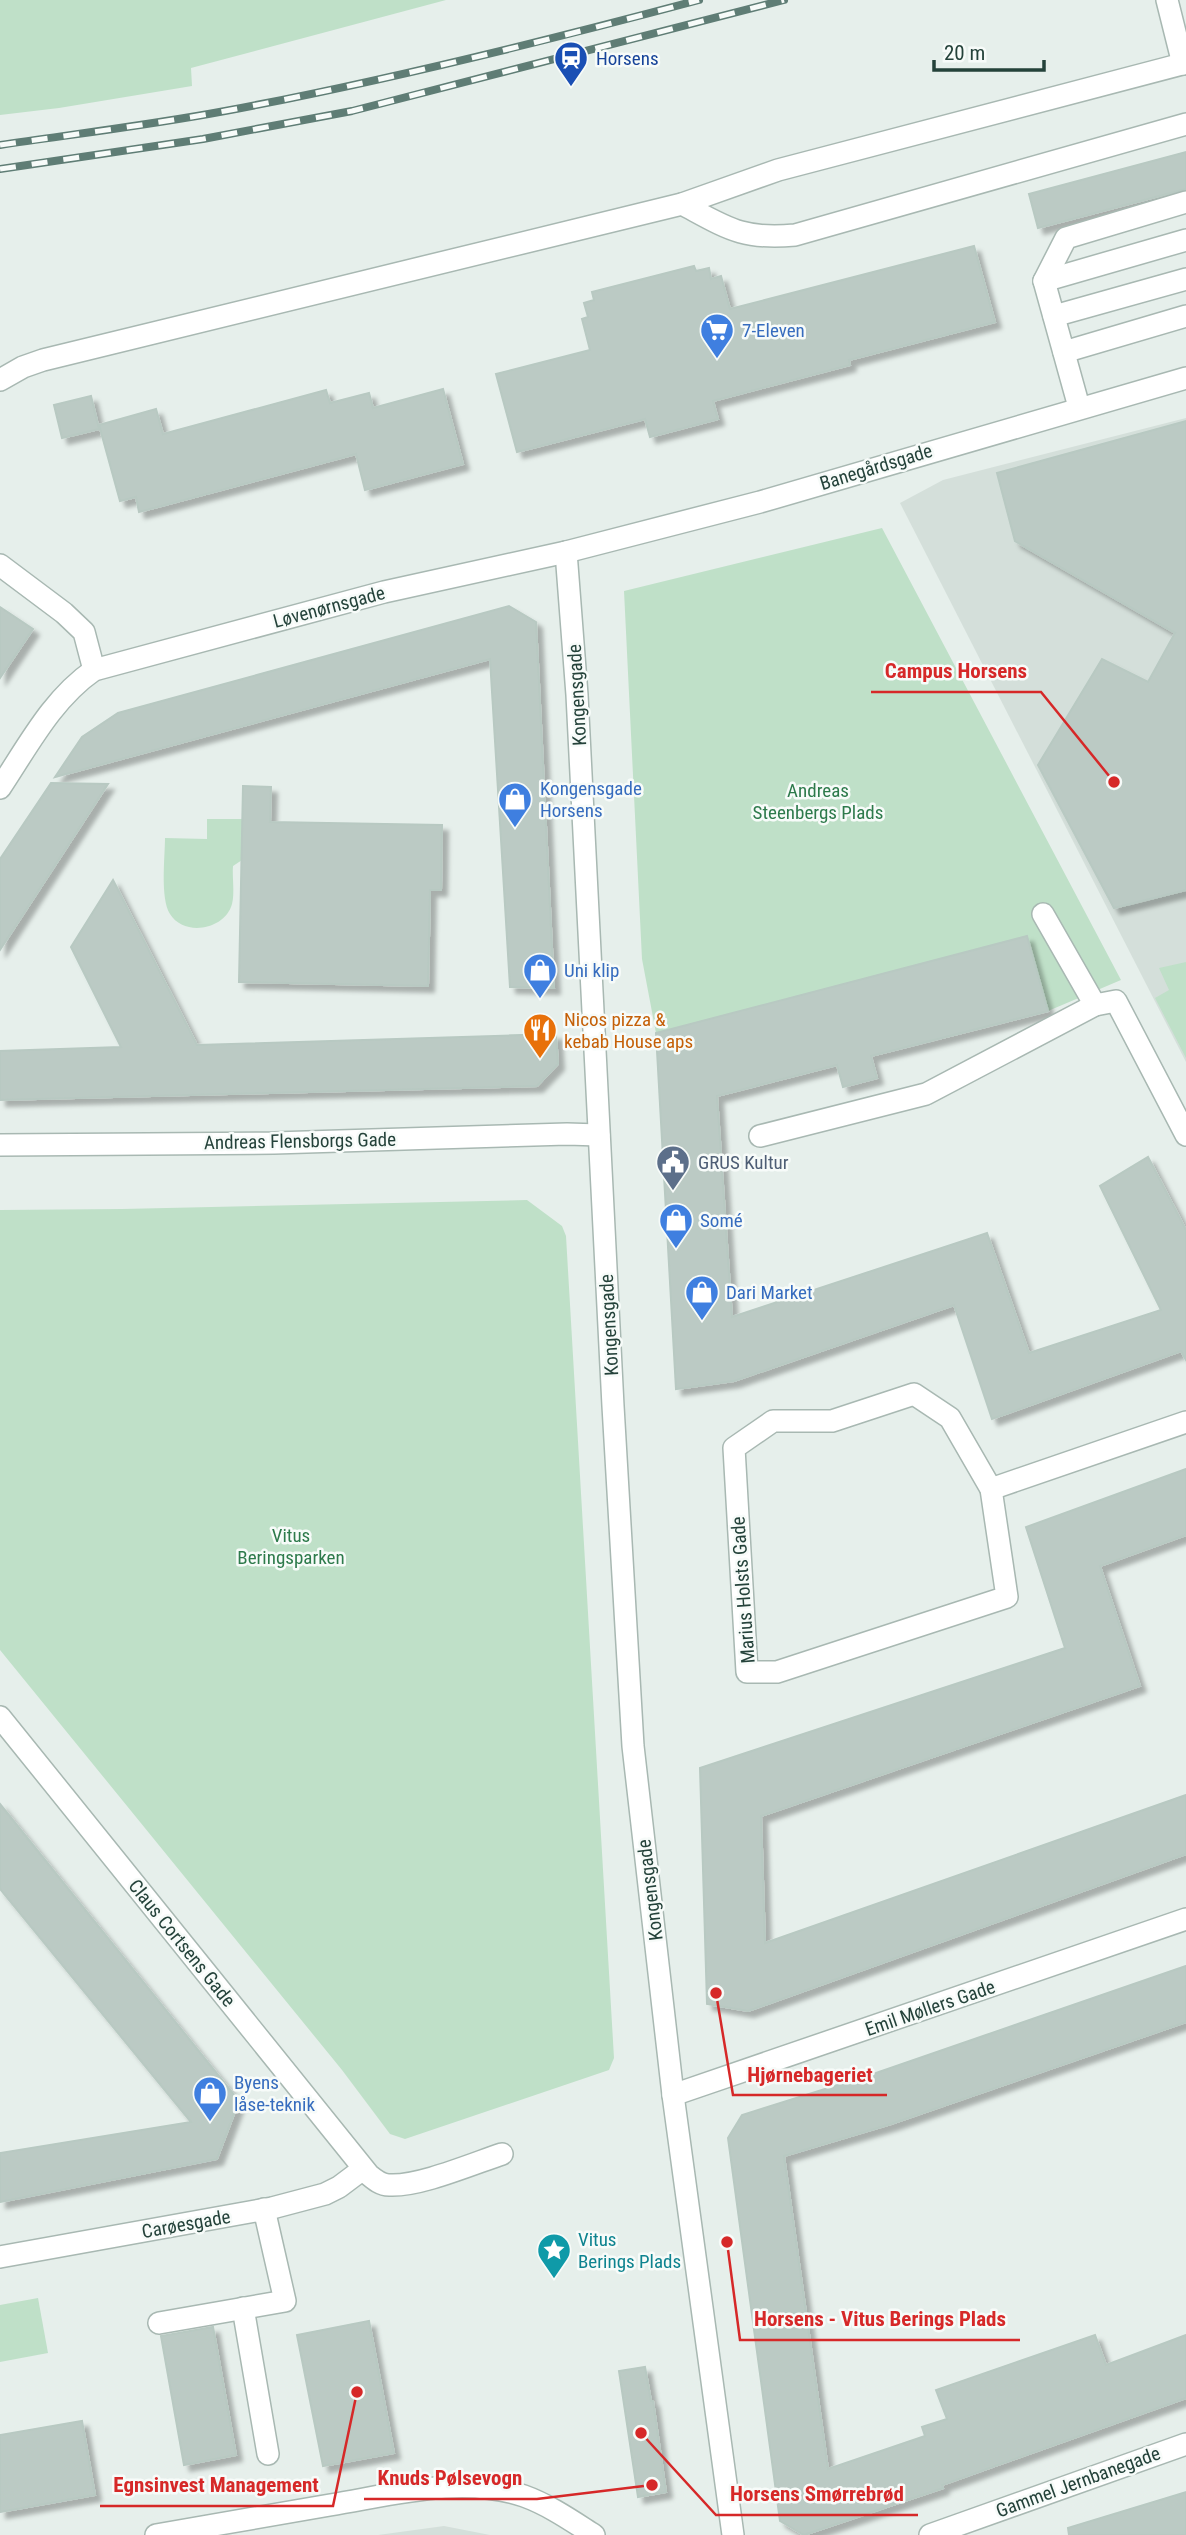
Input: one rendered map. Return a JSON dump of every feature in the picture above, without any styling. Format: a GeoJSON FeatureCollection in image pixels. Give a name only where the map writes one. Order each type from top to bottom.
{"type":"FeatureCollection","features":[{"type":"Feature","properties":{"kind":"street"},"geometry":{"type":"LineString","coordinates":[[0,380],[43,360],[682,204],[778,170],[1185,63],[1167,0]]}},
{"type":"Feature","properties":{"kind":"street"},"geometry":{"type":"LineString","coordinates":[[682,204],[723,227],[746,234],[766,238],[795,235],[1186,124]]}},
{"type":"Feature","properties":{"kind":"street"},"geometry":{"type":"LineString","coordinates":[[1079,407],[1044,281],[1066,238],[1186,202]]}},
{"type":"Feature","properties":{"kind":"street"},"geometry":{"type":"LineString","coordinates":[[1044,281],[1186,240]]}},
{"type":"Feature","properties":{"kind":"street"},"geometry":{"type":"LineString","coordinates":[[1054,316],[1186,279]]}},
{"type":"Feature","properties":{"kind":"street"},"geometry":{"type":"LineString","coordinates":[[1064,352],[1186,316]]}},
{"type":"Feature","properties":{"kind":"street","name":"Banegårdsgade"},"geometry":{"type":"LineString","coordinates":[[566,552],[760,502],[1186,378]]}},
{"type":"Feature","properties":{"kind":"street","name":"Løvenørnsgade"},"geometry":{"type":"LineString","coordinates":[[0,788],[58,703],[94,670],[384,592],[566,552]]}},
{"type":"Feature","properties":{"kind":"street","name":"Kongensgade"},"geometry":{"type":"LineString","coordinates":[[566,552],[578,695],[599,1135],[634,1746],[673,2095]]}},
{"type":"Feature","properties":{"kind":"street"},"geometry":{"type":"LineString","coordinates":[[0,565],[64,613],[84,632],[94,670]]}},
{"type":"Feature","properties":{"kind":"street"},"geometry":{"type":"LineString","coordinates":[[1043,914],[1105,1003],[1186,1135]]}},
{"type":"Feature","properties":{"kind":"street"},"geometry":{"type":"LineString","coordinates":[[760,1136],[926,1094],[1105,1003]]}},
{"type":"Feature","properties":{"kind":"street","name":"Andreas Flensborgs Gade"},"geometry":{"type":"LineString","coordinates":[[0,1144],[274,1143],[599,1135]]}},
{"type":"Feature","properties":{"kind":"street","name":"Marius Holsts Gade"},"geometry":{"type":"LineString","coordinates":[[914,1394],[950,1418],[991,1489],[1007,1597],[777,1672],[747,1672],[734,1448],[773,1421],[832,1421],[914,1394]]}},
{"type":"Feature","properties":{"kind":"street"},"geometry":{"type":"LineString","coordinates":[[991,1489],[1186,1422]]}},
{"type":"Feature","properties":{"kind":"street","name":"Claus Cortsens Gade"},"geometry":{"type":"LineString","coordinates":[[0,1717],[363,2169]]}},
{"type":"Feature","properties":{"kind":"street","name":"Emil Møllers Gade"},"geometry":{"type":"LineString","coordinates":[[673,2095],[1186,1919]]}},
{"type":"Feature","properties":{"kind":"street"},"geometry":{"type":"LineString","coordinates":[[673,2095],[733,2535]]}},
{"type":"Feature","properties":{"kind":"street"},"geometry":{"type":"LineString","coordinates":[[363,2169],[378,2182],[389,2185],[405,2184],[502,2154]]}},
{"type":"Feature","properties":{"kind":"street","name":"Carøesgade"},"geometry":{"type":"LineString","coordinates":[[0,2257],[264,2209],[325,2194],[363,2169]]}},
{"type":"Feature","properties":{"kind":"street"},"geometry":{"type":"LineString","coordinates":[[159,2323],[285,2301],[264,2209]]}},
{"type":"Feature","properties":{"kind":"street"},"geometry":{"type":"LineString","coordinates":[[243,2308],[268,2454]]}},
{"type":"Feature","properties":{"kind":"street","name":"Gammel Jernbanegade"},"geometry":{"type":"LineString","coordinates":[[930,2535],[1186,2444]]}},
{"type":"Feature","properties":{"kind":"street"},"geometry":{"type":"LineString","coordinates":[[156,2535],[411,2490],[457,2487],[491,2488],[524,2496],[551,2508],[594,2535]]}},
{"type":"Feature","properties":{"kind":"shaded area"},"geometry":{"type":"Polygon","coordinates":[[[1186,418],[1186,1062],[900,503],[943,480],[1186,418]]]}},
{"type":"Feature","properties":{"kind":"shaded area"},"geometry":{"type":"Polygon","coordinates":[[[444,2526],[490,2535],[378,2535],[444,2526]]]}},
{"type":"Feature","properties":{"kind":"green space"},"geometry":{"type":"Polygon","coordinates":[[[0,0],[446,0],[191,68],[192,86],[0,115],[0,0]]]}},
{"type":"Feature","properties":{"kind":"green space","name":"Andreas Steenbergs Plads"},"geometry":{"type":"Polygon","coordinates":[[[882,528],[1121,980],[1048,1011],[1027,937],[656,1033],[642,959],[624,591],[882,528]]]}},
{"type":"Feature","properties":{"kind":"green space"},"geometry":{"type":"Polygon","coordinates":[[[207,819],[242,819],[242,860],[233,866],[233,900],[228,913],[213,925],[194,928],[176,921],[167,907],[164,888],[165,838],[207,839],[207,819]]]}},
{"type":"Feature","properties":{"kind":"green space"},"geometry":{"type":"Polygon","coordinates":[[[1186,962],[1186,1058],[1155,998],[1169,990],[1159,968],[1186,962]]]}},
{"type":"Feature","properties":{"kind":"green space","name":"Vitus Beringsparken"},"geometry":{"type":"Polygon","coordinates":[[[527,1200],[562,1226],[566,1236],[614,2058],[609,2070],[405,2139],[390,2134],[342,2070],[0,1650],[0,1210],[527,1200]]]}},
{"type":"Feature","properties":{"kind":"green space"},"geometry":{"type":"Polygon","coordinates":[[[38,2298],[48,2353],[0,2362],[0,2305],[38,2298]]]}},
{"type":"Feature","properties":{"kind":"building"},"geometry":{"type":"Polygon","coordinates":[[[1186,152],[1186,189],[1038,228],[1029,194],[1186,152]]]}},
{"type":"Feature","properties":{"kind":"building"},"geometry":{"type":"Polygon","coordinates":[[[974,246],[995,322],[849,360],[850,365],[713,401],[718,419],[650,437],[645,419],[517,452],[496,374],[590,350],[582,319],[588,317],[584,303],[594,300],[592,292],[694,266],[696,271],[709,268],[711,279],[721,276],[730,309],[974,246]]]}},
{"type":"Feature","properties":{"kind":"building"},"geometry":{"type":"Polygon","coordinates":[[[443,389],[463,464],[365,490],[356,454],[139,512],[136,497],[120,501],[99,425],[156,409],[163,434],[326,390],[330,403],[369,393],[373,408],[443,389]]]}},
{"type":"Feature","properties":{"kind":"building"},"geometry":{"type":"Polygon","coordinates":[[[91,396],[99,429],[62,438],[54,405],[91,396]]]}},
{"type":"Feature","properties":{"kind":"building"},"geometry":{"type":"Polygon","coordinates":[[[1186,421],[1186,890],[1114,908],[1038,765],[1102,659],[1148,682],[1175,633],[1015,541],[997,473],[1186,421]]]}},
{"type":"Feature","properties":{"kind":"building"},"geometry":{"type":"Polygon","coordinates":[[[509,606],[536,622],[554,988],[510,987],[490,659],[55,777],[82,737],[118,713],[509,606]]]}},
{"type":"Feature","properties":{"kind":"building"},"geometry":{"type":"Polygon","coordinates":[[[0,607],[33,629],[0,678],[0,607]]]}},
{"type":"Feature","properties":{"kind":"building"},"geometry":{"type":"Polygon","coordinates":[[[51,783],[108,784],[0,950],[0,859],[51,783]]]}},
{"type":"Feature","properties":{"kind":"building"},"geometry":{"type":"Polygon","coordinates":[[[243,786],[271,787],[270,822],[442,825],[441,890],[430,890],[428,986],[239,982],[243,786]]]}},
{"type":"Feature","properties":{"kind":"building"},"geometry":{"type":"Polygon","coordinates":[[[113,880],[197,1045],[556,1034],[558,1064],[537,1086],[0,1100],[0,1051],[121,1047],[71,947],[113,880]]]}},
{"type":"Feature","properties":{"kind":"building"},"geometry":{"type":"Polygon","coordinates":[[[1027,936],[1048,1011],[871,1056],[877,1078],[843,1087],[837,1065],[717,1096],[732,1317],[987,1233],[1029,1353],[1161,1310],[1100,1186],[1148,1157],[1186,1230],[1186,1360],[1181,1351],[992,1419],[954,1305],[734,1381],[676,1389],[656,1033],[1027,936]]]}},
{"type":"Feature","properties":{"kind":"building"},"geometry":{"type":"Polygon","coordinates":[[[1186,1469],[1186,1535],[1100,1566],[1140,1686],[761,1816],[765,1943],[1186,1795],[1186,1854],[748,2011],[707,2004],[700,1768],[1065,1648],[1026,1527],[1186,1469]]]}},
{"type":"Feature","properties":{"kind":"building"},"geometry":{"type":"Polygon","coordinates":[[[0,1804],[239,2101],[217,2159],[0,2202],[0,2153],[191,2122],[0,1889],[0,1804]]]}},
{"type":"Feature","properties":{"kind":"building"},"geometry":{"type":"Polygon","coordinates":[[[1186,1966],[1186,2022],[891,2124],[784,2156],[828,2469],[925,2436],[922,2427],[947,2419],[936,2390],[1095,2335],[1106,2365],[1186,2335],[1186,2398],[942,2485],[943,2488],[804,2535],[780,2521],[728,2138],[742,2115],[876,2073],[1186,1966]]]}},
{"type":"Feature","properties":{"kind":"building"},"geometry":{"type":"Polygon","coordinates":[[[369,2321],[394,2453],[323,2466],[297,2335],[369,2321]]]}},
{"type":"Feature","properties":{"kind":"building"},"geometry":{"type":"Polygon","coordinates":[[[213,2327],[236,2455],[184,2465],[161,2336],[213,2327]]]}},
{"type":"Feature","properties":{"kind":"building"},"geometry":{"type":"Polygon","coordinates":[[[645,2367],[653,2401],[666,2492],[638,2497],[619,2371],[645,2367]]]}},
{"type":"Feature","properties":{"kind":"building"},"geometry":{"type":"Polygon","coordinates":[[[82,2421],[95,2495],[0,2512],[0,2435],[82,2421]]]}},
{"type":"Feature","properties":{"kind":"building"},"geometry":{"type":"Polygon","coordinates":[[[1186,2492],[1186,2535],[1069,2535],[1068,2528],[1186,2492]]]}},
{"type":"Feature","properties":{"kind":"railway"},"geometry":{"type":"LineString","coordinates":[[0,145],[169,121],[344,87],[463,60],[699,0]]}},
{"type":"Feature","properties":{"kind":"railway"},"geometry":{"type":"LineString","coordinates":[[0,169],[203,139],[352,111],[784,0]]}},
{"type":"Feature","properties":{"kind":"place","name":"Horsens"},"geometry":{"type":"Point","coordinates":[571,88]}},
{"type":"Feature","properties":{"kind":"place","name":"7-Eleven"},"geometry":{"type":"Point","coordinates":[717,360]}},
{"type":"Feature","properties":{"kind":"place","name":"Campus Horsens"},"geometry":{"type":"Point","coordinates":[1114,782]}},
{"type":"Feature","properties":{"kind":"place","name":"Kongensgade Horsens"},"geometry":{"type":"Point","coordinates":[515,829]}},
{"type":"Feature","properties":{"kind":"place","name":"Uni klip"},"geometry":{"type":"Point","coordinates":[540,1000]}},
{"type":"Feature","properties":{"kind":"place","name":"Nicos pizza & kebab House aps"},"geometry":{"type":"Point","coordinates":[540,1060]}},
{"type":"Feature","properties":{"kind":"place","name":"GRUS Kultur"},"geometry":{"type":"Point","coordinates":[673,1192]}},
{"type":"Feature","properties":{"kind":"place","name":"Somé"},"geometry":{"type":"Point","coordinates":[676,1250]}},
{"type":"Feature","properties":{"kind":"place","name":"Dari Market"},"geometry":{"type":"Point","coordinates":[702,1322]}},
{"type":"Feature","properties":{"kind":"place","name":"Hjørnebageriet"},"geometry":{"type":"Point","coordinates":[716,1993]}},
{"type":"Feature","properties":{"kind":"place","name":"Byens låse-teknik"},"geometry":{"type":"Point","coordinates":[210,2123]}},
{"type":"Feature","properties":{"kind":"place","name":"Horsens - Vitus Berings Plads"},"geometry":{"type":"Point","coordinates":[727,2242]}},
{"type":"Feature","properties":{"kind":"place","name":"Vitus Berings Plads"},"geometry":{"type":"Point","coordinates":[554,2280]}},
{"type":"Feature","properties":{"kind":"place","name":"Egnsinvest Management"},"geometry":{"type":"Point","coordinates":[357,2392]}},
{"type":"Feature","properties":{"kind":"place","name":"Horsens Smørrebrød"},"geometry":{"type":"Point","coordinates":[641,2433]}},
{"type":"Feature","properties":{"kind":"place","name":"Knuds Pølsevogn"},"geometry":{"type":"Point","coordinates":[652,2485]}}]}
